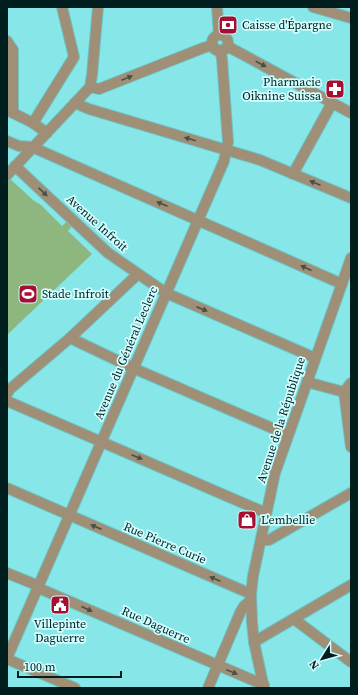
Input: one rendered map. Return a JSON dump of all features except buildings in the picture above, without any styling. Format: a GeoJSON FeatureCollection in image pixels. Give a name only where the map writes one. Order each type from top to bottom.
{"type":"FeatureCollection","features":[{"type":"Feature","properties":{"kind":"street"},"geometry":{"type":"LineString","coordinates":[[33,124],[74,57],[62,7]]}},
{"type":"Feature","properties":{"kind":"street"},"geometry":{"type":"LineString","coordinates":[[7,175],[90,87],[98,7]]}},
{"type":"Feature","properties":{"kind":"street"},"geometry":{"type":"LineString","coordinates":[[216,7],[219,35],[226,38],[220,47]]}},
{"type":"Feature","properties":{"kind":"street"},"geometry":{"type":"LineString","coordinates":[[313,7],[351,18]]}},
{"type":"Feature","properties":{"kind":"street"},"geometry":{"type":"LineString","coordinates":[[7,42],[13,50],[10,111],[47,133]]}},
{"type":"Feature","properties":{"kind":"street"},"geometry":{"type":"LineString","coordinates":[[90,87],[99,89],[202,48],[220,47],[351,113]]}},
{"type":"Feature","properties":{"kind":"street","name":"Avenue du Général Leclerc"},"geometry":{"type":"LineString","coordinates":[[7,658],[224,161],[228,142],[220,47]]}},
{"type":"Feature","properties":{"kind":"street"},"geometry":{"type":"LineString","coordinates":[[76,103],[89,109],[260,160],[351,198]]}},
{"type":"Feature","properties":{"kind":"street"},"geometry":{"type":"LineString","coordinates":[[293,174],[332,103]]}},
{"type":"Feature","properties":{"kind":"street"},"geometry":{"type":"LineString","coordinates":[[7,141],[19,146],[32,147],[342,284]]}},
{"type":"Feature","properties":{"kind":"street","name":"Avenue Infroit"},"geometry":{"type":"LineString","coordinates":[[15,166],[108,252],[166,293],[315,358]]}},
{"type":"Feature","properties":{"kind":"street","name":"Avenue de la République"},"geometry":{"type":"LineString","coordinates":[[264,686],[254,642],[251,597],[266,513],[275,473],[351,258]]}},
{"type":"Feature","properties":{"kind":"street"},"geometry":{"type":"LineString","coordinates":[[7,394],[10,389],[70,338],[138,274]]}},
{"type":"Feature","properties":{"kind":"street"},"geometry":{"type":"LineString","coordinates":[[70,338],[133,368],[288,435]]}},
{"type":"Feature","properties":{"kind":"street"},"geometry":{"type":"LineString","coordinates":[[307,382],[347,393]]}},
{"type":"Feature","properties":{"kind":"street"},"geometry":{"type":"LineString","coordinates":[[351,383],[347,393],[351,448]]}},
{"type":"Feature","properties":{"kind":"street"},"geometry":{"type":"LineString","coordinates":[[7,401],[266,513]]}},
{"type":"Feature","properties":{"kind":"street","name":"Rue Pierre Curie"},"geometry":{"type":"LineString","coordinates":[[7,488],[251,597]]}},
{"type":"Feature","properties":{"kind":"street"},"geometry":{"type":"LineString","coordinates":[[261,540],[269,540],[351,493]]}},
{"type":"Feature","properties":{"kind":"street","name":"Rue Daguerre"},"geometry":{"type":"LineString","coordinates":[[7,573],[264,686]]}},
{"type":"Feature","properties":{"kind":"street"},"geometry":{"type":"LineString","coordinates":[[254,642],[351,585]]}},
{"type":"Feature","properties":{"kind":"street"},"geometry":{"type":"LineString","coordinates":[[208,688],[240,613],[251,597]]}},
{"type":"Feature","properties":{"kind":"street"},"geometry":{"type":"LineString","coordinates":[[294,619],[351,662]]}},
{"type":"Feature","properties":{"kind":"street"},"geometry":{"type":"LineString","coordinates":[[7,658],[75,688]]}},
{"type":"Feature","properties":{"kind":"green space","name":"Stade Infroit"},"geometry":{"type":"Polygon","coordinates":[[[10,179],[33,200],[41,205],[62,226],[67,221],[73,225],[68,231],[92,254],[7,335],[7,182],[10,179]]]}},
{"type":"Feature","properties":{"kind":"place","name":"Caisse d'Épargne"},"geometry":{"type":"Point","coordinates":[228,25]}},
{"type":"Feature","properties":{"kind":"place","name":"Pharmacie Oiknine Suissa"},"geometry":{"type":"Point","coordinates":[335,89]}},
{"type":"Feature","properties":{"kind":"place","name":"Stade Infroit"},"geometry":{"type":"Point","coordinates":[28,294]}},
{"type":"Feature","properties":{"kind":"place","name":"L'embellie"},"geometry":{"type":"Point","coordinates":[247,520]}},
{"type":"Feature","properties":{"kind":"place","name":"Villepinte Daguerre"},"geometry":{"type":"Point","coordinates":[60,605]}}]}
